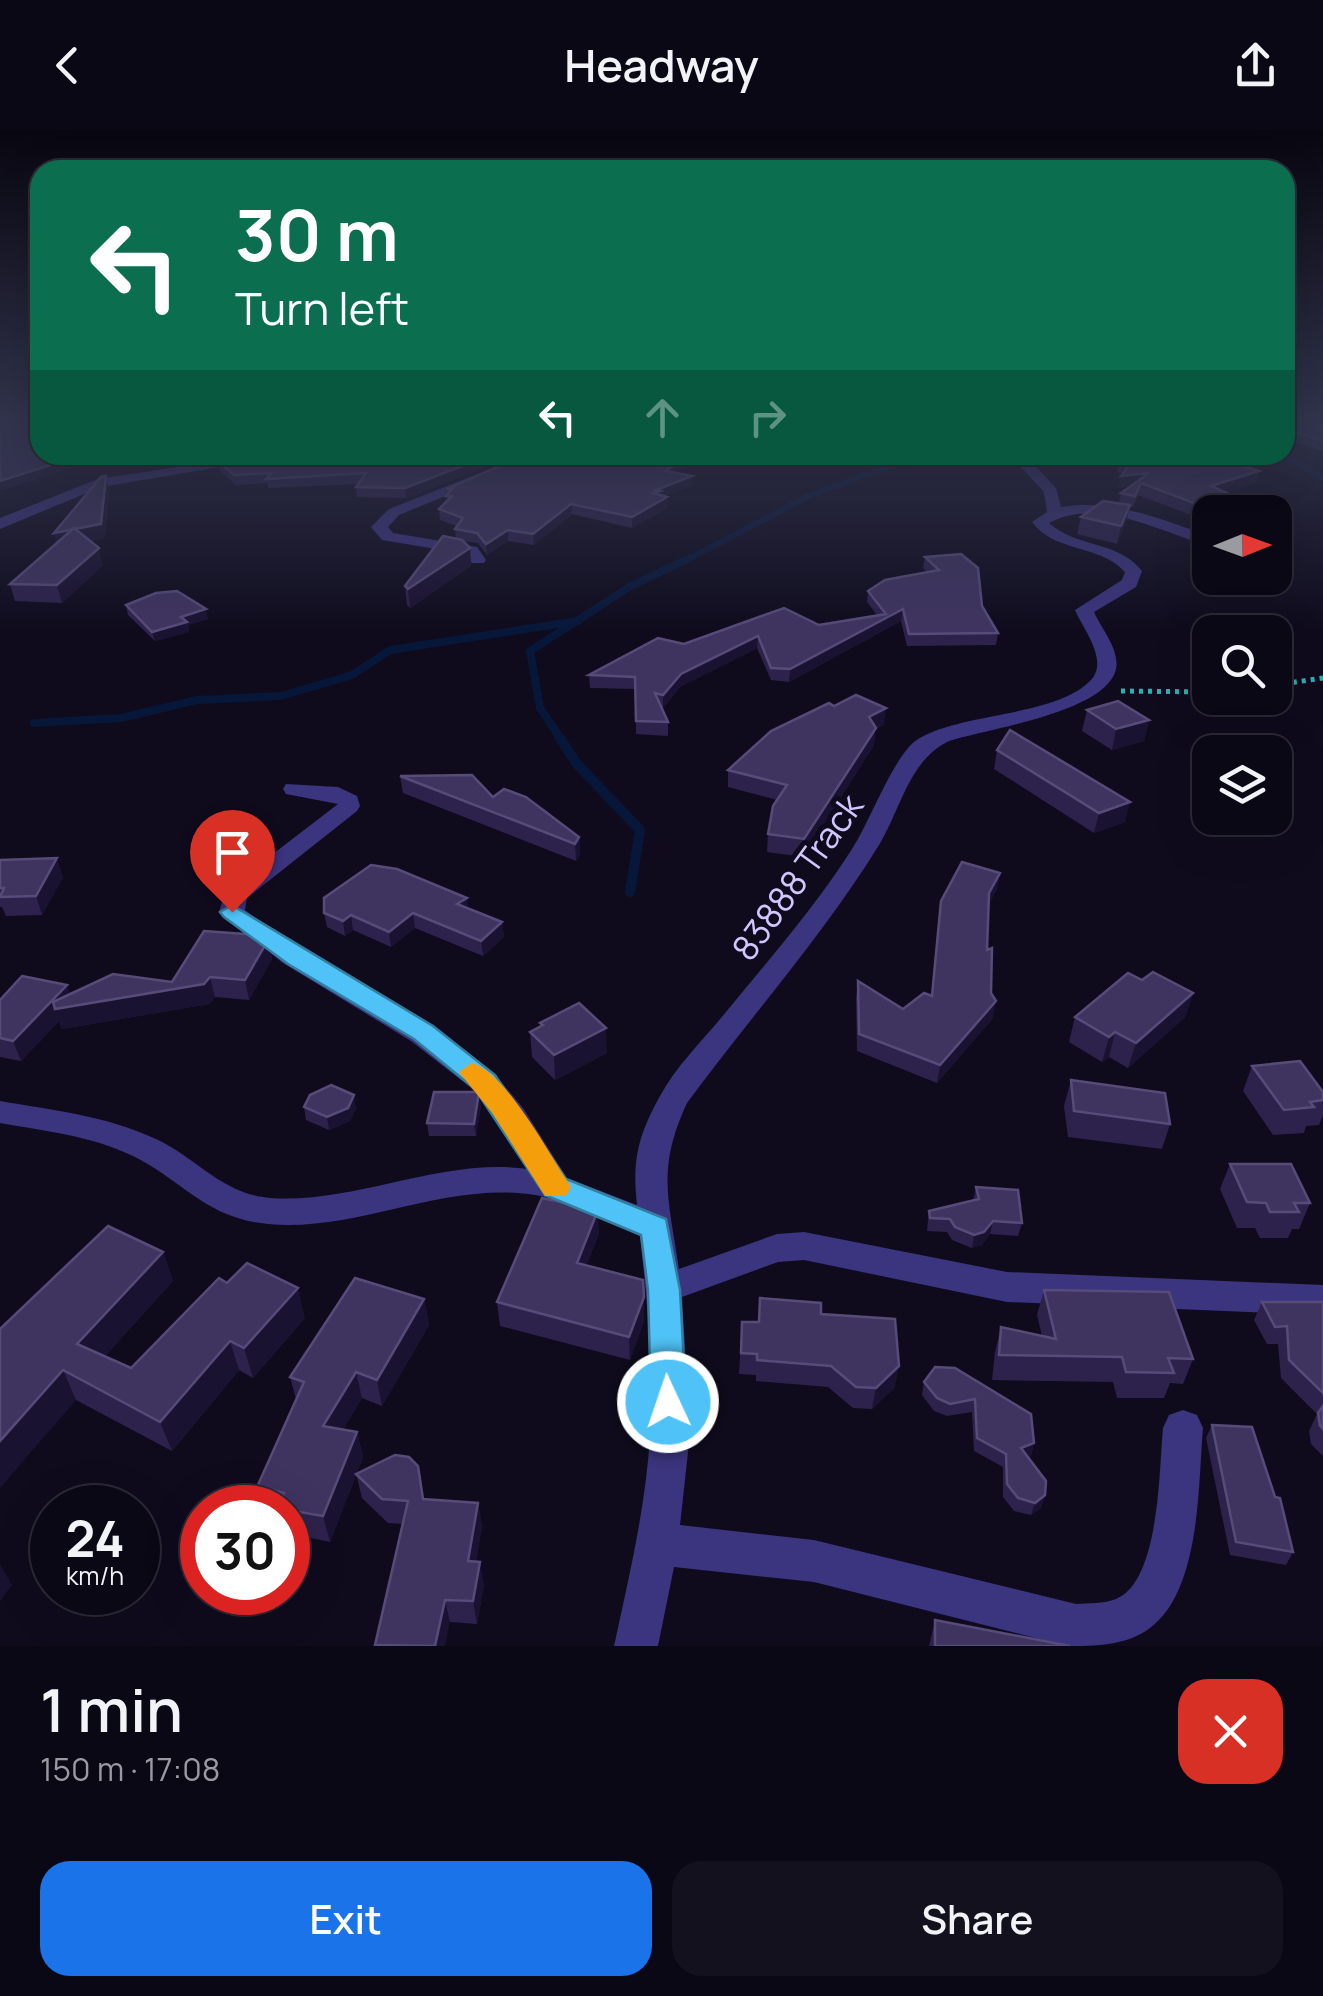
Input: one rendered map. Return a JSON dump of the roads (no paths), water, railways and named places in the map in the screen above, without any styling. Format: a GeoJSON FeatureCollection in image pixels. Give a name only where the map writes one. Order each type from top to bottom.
{"type":"FeatureCollection","features":[{"type":"Feature","properties":{"kind":"street"},"geometry":{"type":"LineString","coordinates":[[0,524],[76,492]]}},
{"type":"Feature","properties":{"kind":"street"},"geometry":{"type":"LineString","coordinates":[[445,492],[394,512],[380,527],[388,538],[471,550],[478,560]]}},
{"type":"Feature","properties":{"kind":"street"},"geometry":{"type":"LineString","coordinates":[[1050,492],[1055,512],[1115,513],[1192,536]]}},
{"type":"Feature","properties":{"kind":"street"},"geometry":{"type":"LineString","coordinates":[[0,508],[35,508]]}},
{"type":"Feature","properties":{"kind":"street","name":"83888 Track"},"geometry":{"type":"LineString","coordinates":[[636,1646],[657,1544],[670,1434],[664,1290],[649,1168],[655,1138],[674,1098],[854,866],[894,802],[916,752],[946,735],[1096,689],[1108,670],[1084,610],[1130,584],[1134,571],[1108,552],[1043,530],[1040,522],[1055,512]]}},
{"type":"Feature","properties":{"kind":"street"},"geometry":{"type":"LineString","coordinates":[[294,790],[338,794],[349,801],[349,806],[235,895],[232,912],[321,973],[424,1033],[485,1082],[555,1187]]}},
{"type":"Feature","properties":{"kind":"street"},"geometry":{"type":"LineString","coordinates":[[0,1112],[93,1129],[148,1149],[236,1206],[312,1208],[482,1181],[520,1180],[555,1187],[655,1227]]}},
{"type":"Feature","properties":{"kind":"street"},"geometry":{"type":"LineString","coordinates":[[664,1290],[778,1248],[804,1246],[1007,1287],[1323,1300]]}},
{"type":"Feature","properties":{"kind":"street"},"geometry":{"type":"LineString","coordinates":[[657,1544],[814,1561],[1076,1626],[1110,1623],[1135,1614],[1158,1590],[1167,1564],[1184,1428]]}},
{"type":"Feature","properties":{"kind":"waterway"},"geometry":{"type":"LineString","coordinates":[[685,561],[820,492]]}},
{"type":"Feature","properties":{"kind":"waterway"},"geometry":{"type":"LineString","coordinates":[[576,621],[631,586],[690,558]]}},
{"type":"Feature","properties":{"kind":"waterway"},"geometry":{"type":"LineString","coordinates":[[34,723],[121,718],[197,700],[281,696],[352,675],[390,650],[576,621]]}},
{"type":"Feature","properties":{"kind":"waterway"},"geometry":{"type":"LineString","coordinates":[[561,739],[540,708],[530,651],[576,621]]}},
{"type":"Feature","properties":{"kind":"waterway"},"geometry":{"type":"LineString","coordinates":[[559,737],[577,764],[640,830],[630,892]]}}]}
